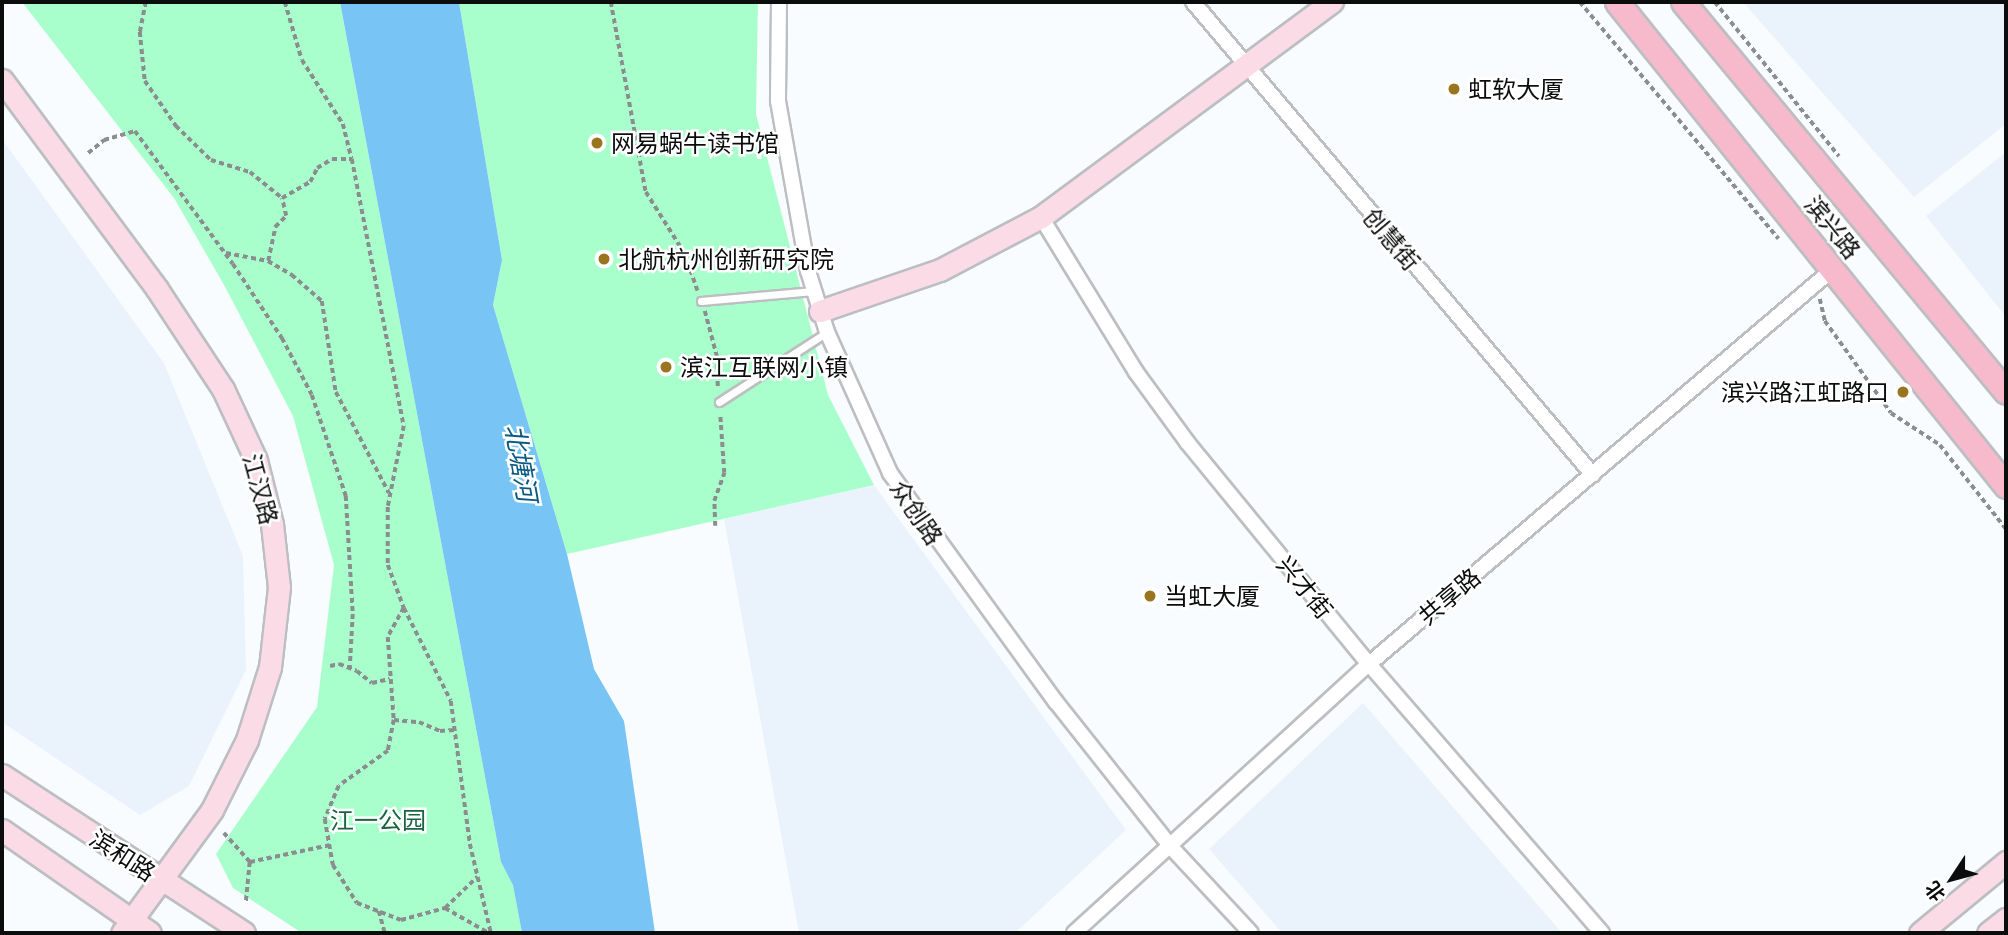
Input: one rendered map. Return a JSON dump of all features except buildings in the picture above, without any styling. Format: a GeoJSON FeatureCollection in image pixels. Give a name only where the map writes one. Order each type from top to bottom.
{"type":"FeatureCollection","features":[{"type":"Feature","properties":{"kind":"main road","name":"滨兴路"},"geometry":{"type":"LineString","coordinates":[[1617,2],[1824,276],[2006,486]]}},
{"type":"Feature","properties":{"kind":"main road","name":"滨兴路"},"geometry":{"type":"LineString","coordinates":[[1683,2],[2006,392]]}},
{"type":"Feature","properties":{"kind":"street","name":"众创路"},"geometry":{"type":"LineString","coordinates":[[779,2],[778,101],[817,301],[827,332],[890,473],[1056,702],[1171,847],[1251,933]]}},
{"type":"Feature","properties":{"kind":"street","name":"创慧街"},"geometry":{"type":"LineString","coordinates":[[1193,2],[1593,475]]}},
{"type":"Feature","properties":{"kind":"street"},"geometry":{"type":"LineString","coordinates":[[817,301],[940,270],[1041,217],[1248,68],[1332,2]]}},
{"type":"Feature","properties":{"kind":"street","name":"江汉路"},"geometry":{"type":"LineString","coordinates":[[2,80],[157,289],[223,389],[256,460],[272,524],[279,587],[270,667],[251,728],[212,810],[126,927]]}},
{"type":"Feature","properties":{"kind":"street","name":"兴才街"},"geometry":{"type":"LineString","coordinates":[[1041,217],[1136,372],[1180,432],[1369,664],[1602,933]]}},
{"type":"Feature","properties":{"kind":"street","name":"共享路"},"geometry":{"type":"LineString","coordinates":[[1074,933],[1369,664],[1824,276]]}},
{"type":"Feature","properties":{"kind":"street","name":"滨和路"},"geometry":{"type":"LineString","coordinates":[[2,775],[244,933]]}},
{"type":"Feature","properties":{"kind":"street","name":"滨和路"},"geometry":{"type":"LineString","coordinates":[[2,830],[126,927],[150,933]]}},
{"type":"Feature","properties":{"kind":"street"},"geometry":{"type":"LineString","coordinates":[[1920,933],[2006,862]]}},
{"type":"Feature","properties":{"kind":"street"},"geometry":{"type":"LineString","coordinates":[[1988,933],[2006,919]]}},
{"type":"Feature","properties":{"kind":"lane"},"geometry":{"type":"LineString","coordinates":[[701,301],[817,301]]}},
{"type":"Feature","properties":{"kind":"lane"},"geometry":{"type":"LineString","coordinates":[[719,402],[827,332]]}},
{"type":"Feature","properties":{"kind":"path"},"geometry":{"type":"LineString","coordinates":[[146,2],[140,32],[145,81],[176,126],[211,159],[250,172],[282,198],[286,216],[275,227],[268,261]]}},
{"type":"Feature","properties":{"kind":"path"},"geometry":{"type":"LineString","coordinates":[[285,2],[302,60],[343,124],[352,159],[404,426],[390,494],[388,565],[404,608],[435,663],[451,701],[477,877],[491,933]]}},
{"type":"Feature","properties":{"kind":"path"},"geometry":{"type":"LineString","coordinates":[[611,2],[646,192],[685,254],[716,346],[724,473],[714,501],[715,526]]}},
{"type":"Feature","properties":{"kind":"path"},"geometry":{"type":"LineString","coordinates":[[1580,2],[1781,242]]}},
{"type":"Feature","properties":{"kind":"path"},"geometry":{"type":"LineString","coordinates":[[88,153],[104,140],[135,131],[226,253],[282,338],[312,395],[346,496],[353,614],[350,668]]}},
{"type":"Feature","properties":{"kind":"path"},"geometry":{"type":"LineString","coordinates":[[282,198],[310,182],[317,168],[332,159],[352,159]]}},
{"type":"Feature","properties":{"kind":"path"},"geometry":{"type":"LineString","coordinates":[[226,253],[268,261],[292,275],[323,302],[336,392],[390,494]]}},
{"type":"Feature","properties":{"kind":"path"},"geometry":{"type":"LineString","coordinates":[[1824,276],[1825,321],[1891,413],[1940,445],[2006,529]]}},
{"type":"Feature","properties":{"kind":"path"},"geometry":{"type":"LineString","coordinates":[[404,608],[387,637],[394,720],[388,751],[339,786],[325,819],[333,865],[357,903],[401,920],[445,908],[477,877]]}},
{"type":"Feature","properties":{"kind":"path"},"geometry":{"type":"LineString","coordinates":[[330,667],[350,668],[372,683],[390,680]]}},
{"type":"Feature","properties":{"kind":"path"},"geometry":{"type":"LineString","coordinates":[[394,720],[419,722],[440,731],[455,730]]}},
{"type":"Feature","properties":{"kind":"path"},"geometry":{"type":"LineString","coordinates":[[224,834],[250,862],[246,903]]}},
{"type":"Feature","properties":{"kind":"path"},"geometry":{"type":"LineString","coordinates":[[250,862],[330,845]]}},
{"type":"Feature","properties":{"kind":"path"},"geometry":{"type":"LineString","coordinates":[[445,908],[491,933]]}},
{"type":"Feature","properties":{"kind":"path"},"geometry":{"type":"LineString","coordinates":[[379,912],[385,933]]}},
{"type":"Feature","properties":{"kind":"shaded area"},"geometry":{"type":"Polygon","coordinates":[[[1743,2],[2006,2],[2006,124],[1914,197],[1743,2]]]}},
{"type":"Feature","properties":{"kind":"shaded area"},"geometry":{"type":"Polygon","coordinates":[[[2,139],[164,363],[243,556],[246,670],[189,786],[140,815],[2,722],[2,139]]]}},
{"type":"Feature","properties":{"kind":"shaded area"},"geometry":{"type":"Polygon","coordinates":[[[2006,152],[2006,317],[1926,216],[2006,152]]]}},
{"type":"Feature","properties":{"kind":"shaded area"},"geometry":{"type":"Polygon","coordinates":[[[874,485],[1126,830],[1015,933],[799,933],[724,519],[567,554],[874,485]]]}},
{"type":"Feature","properties":{"kind":"shaded area"},"geometry":{"type":"Polygon","coordinates":[[[1363,703],[1562,933],[1282,933],[1209,849],[1363,703]]]}},
{"type":"Feature","properties":{"kind":"green space","name":"江一公园"},"geometry":{"type":"Polygon","coordinates":[[[22,2],[340,2],[501,862],[513,884],[522,933],[302,933],[233,888],[216,854],[317,707],[334,565],[293,416],[224,285],[174,198],[22,2]]]}},
{"type":"Feature","properties":{"kind":"green space","name":"北航杭州创新研究院"},"geometry":{"type":"Polygon","coordinates":[[[459,2],[758,2],[756,114],[828,395],[874,485],[567,554],[493,305],[502,260],[459,2]]]}},
{"type":"Feature","properties":{"kind":"water","name":"北塘河"},"geometry":{"type":"Polygon","coordinates":[[[340,2],[459,2],[502,260],[493,305],[567,554],[594,669],[624,721],[655,933],[522,933],[513,885],[501,862],[340,2]]]}},
{"type":"Feature","properties":{"kind":"place","name":"虹软大厦"},"geometry":{"type":"Point","coordinates":[1454,89]}},
{"type":"Feature","properties":{"kind":"place","name":"网易蜗牛读书馆"},"geometry":{"type":"Point","coordinates":[597,143]}},
{"type":"Feature","properties":{"kind":"place","name":"北航杭州创新研究院"},"geometry":{"type":"Point","coordinates":[604,259]}},
{"type":"Feature","properties":{"kind":"place","name":"滨江互联网小镇"},"geometry":{"type":"Point","coordinates":[666,367]}},
{"type":"Feature","properties":{"kind":"place","name":"滨兴路江虹路口"},"geometry":{"type":"Point","coordinates":[1903,392]}},
{"type":"Feature","properties":{"kind":"place","name":"当虹大厦"},"geometry":{"type":"Point","coordinates":[1150,596]}}]}
